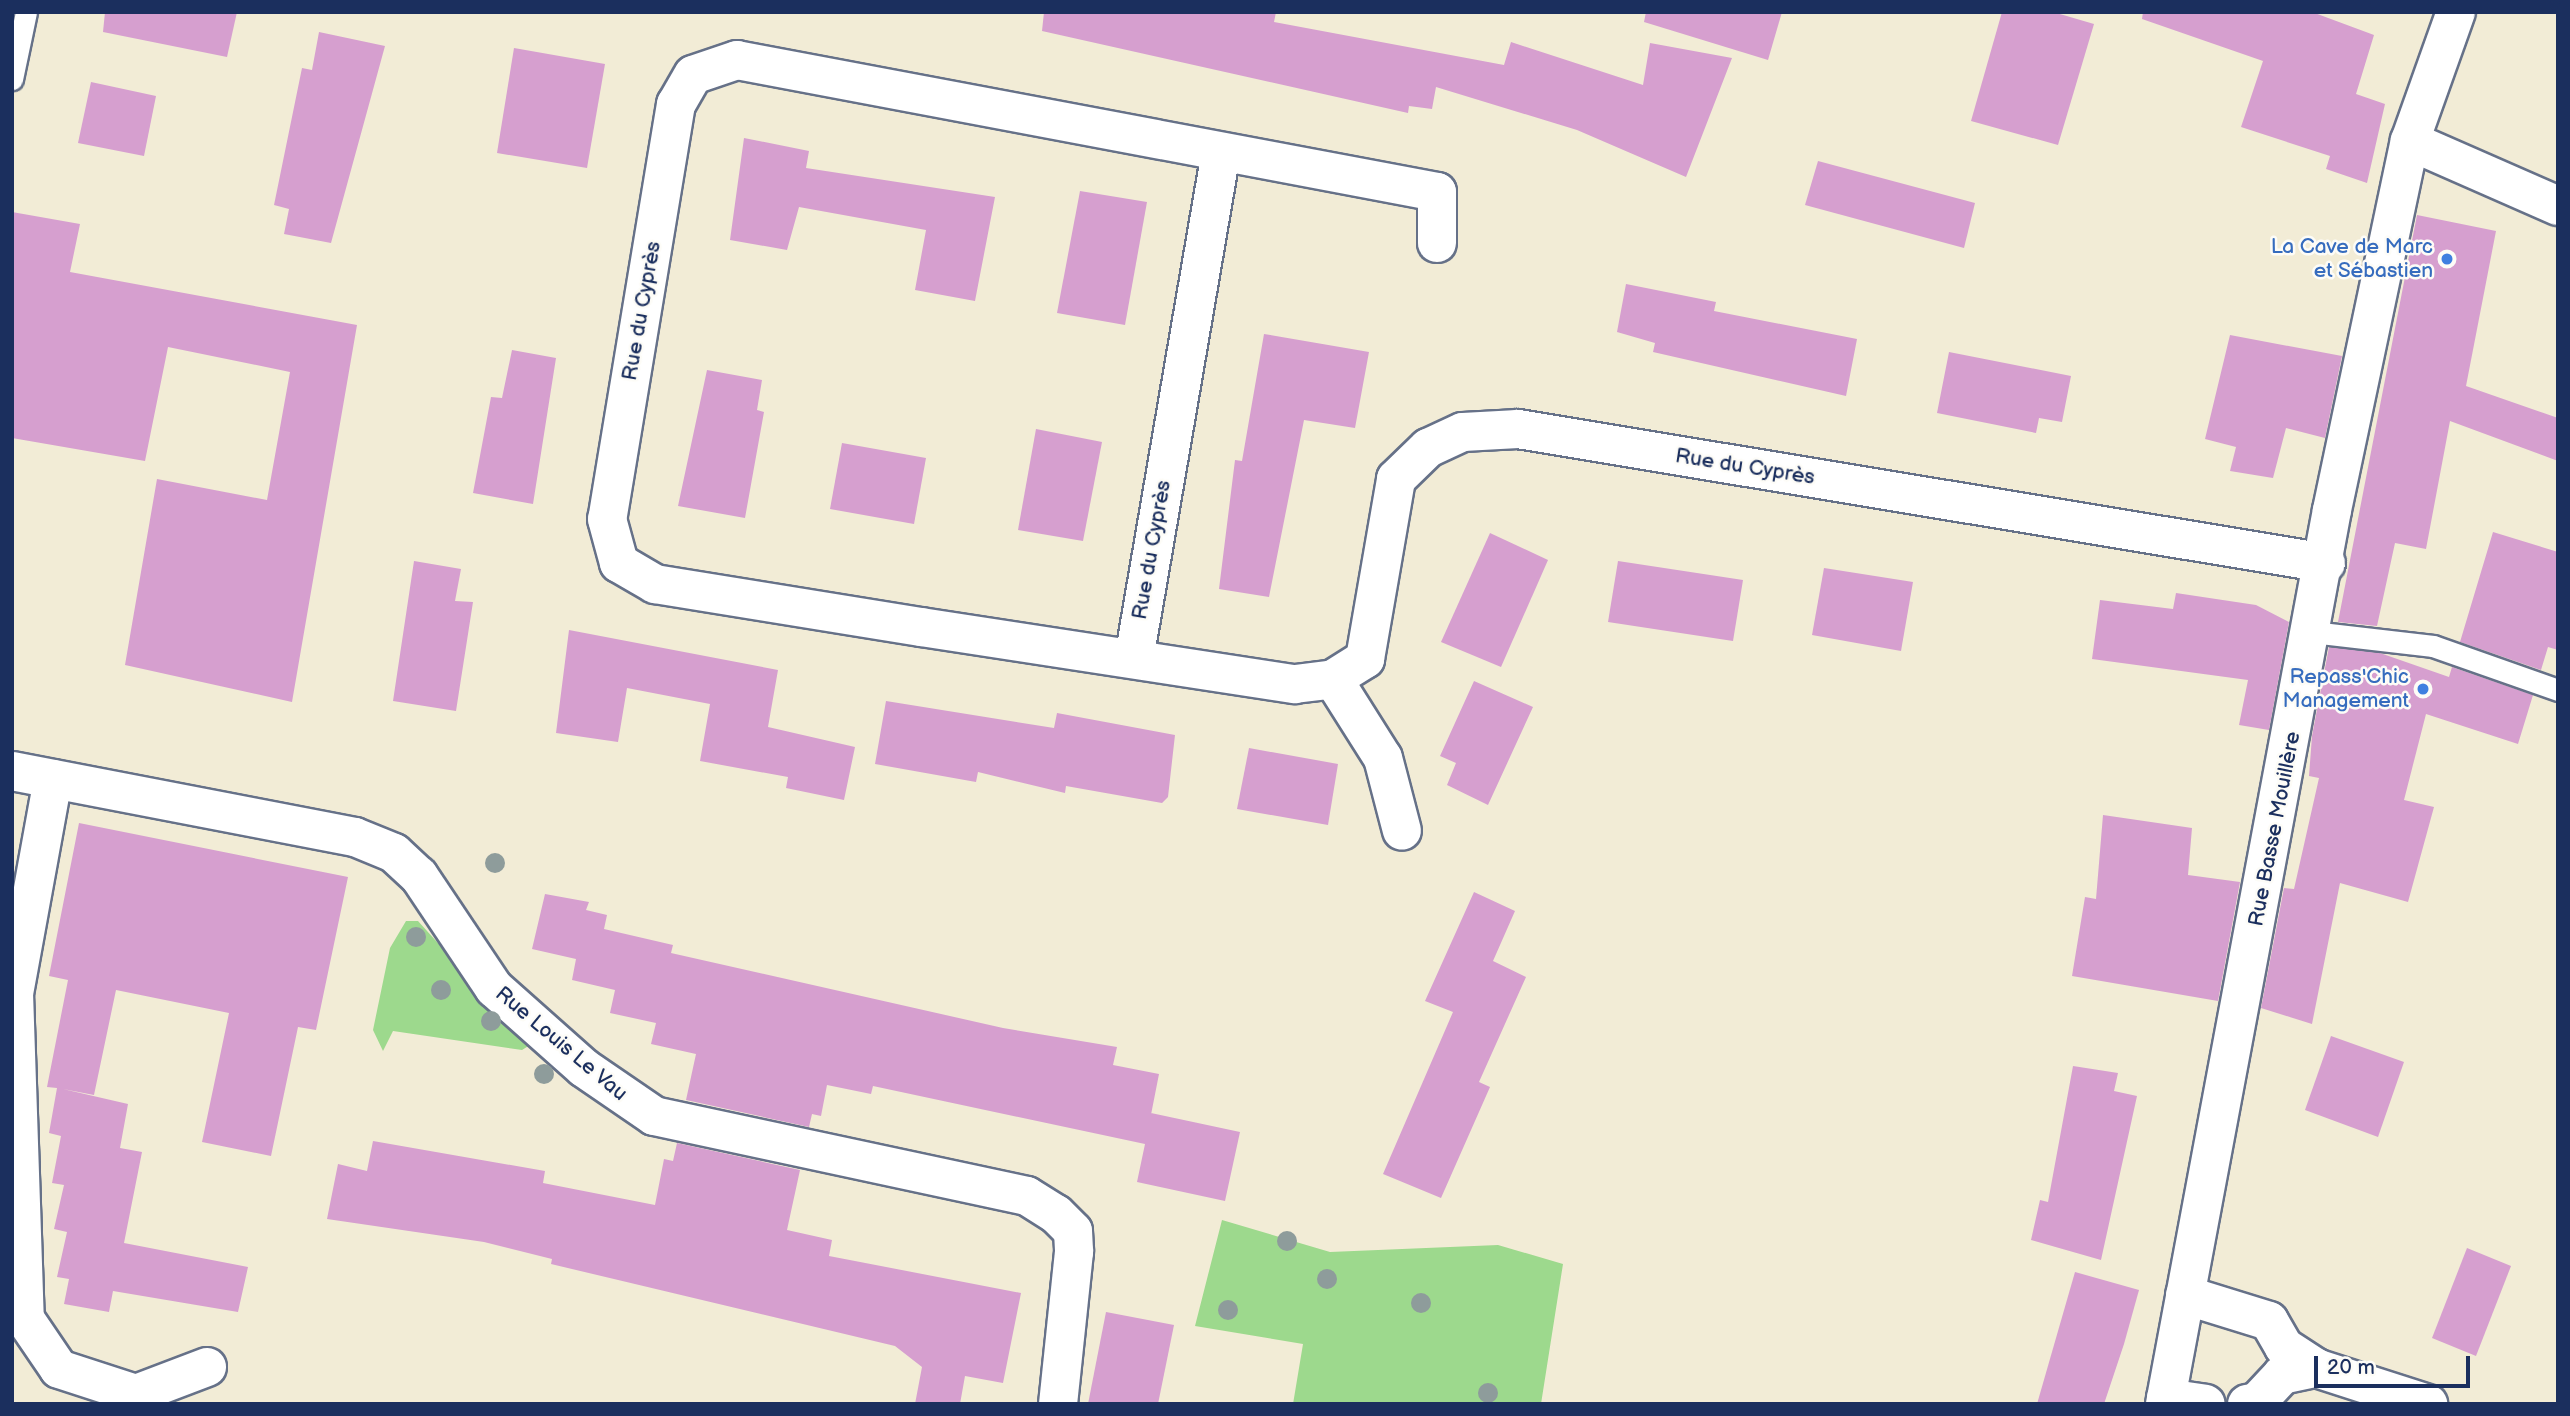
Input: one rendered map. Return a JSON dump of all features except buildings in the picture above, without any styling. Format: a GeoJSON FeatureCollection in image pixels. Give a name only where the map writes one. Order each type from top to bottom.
{"type":"FeatureCollection","features":[{"type":"Feature","properties":{"kind":"street","name":"Rue Basse Mouillère"},"geometry":{"type":"LineString","coordinates":[[2165,1401],[2312,632],[2410,141],[2456,12]]}},
{"type":"Feature","properties":{"kind":"street","name":"Rue du Cyprès"},"geometry":{"type":"LineString","coordinates":[[1437,243],[1437,192],[737,60],[693,75],[676,104],[607,519],[619,564],[655,584],[1295,684],[1333,679],[1364,659],[1396,479],[1428,448],[1463,432],[1518,429],[2326,563]]}},
{"type":"Feature","properties":{"kind":"street"},"geometry":{"type":"LineString","coordinates":[[2410,141],[2558,206]]}},
{"type":"Feature","properties":{"kind":"street","name":"Rue du Cyprès"},"geometry":{"type":"LineString","coordinates":[[1134,659],[1222,152]]}},
{"type":"Feature","properties":{"kind":"street"},"geometry":{"type":"LineString","coordinates":[[1333,679],[1383,758],[1402,831]]}},
{"type":"Feature","properties":{"kind":"street","name":"Rue Louis Le Vau"},"geometry":{"type":"LineString","coordinates":[[12,771],[355,837],[394,853],[419,876],[494,988],[628,1102],[671,1125],[1027,1196],[1056,1214],[1073,1231],[1074,1252],[1058,1404]]}},
{"type":"Feature","properties":{"kind":"street"},"geometry":{"type":"LineString","coordinates":[[53,779],[14,993],[25,1319],[59,1369],[136,1394],[207,1367]]}},
{"type":"Feature","properties":{"kind":"street"},"geometry":{"type":"LineString","coordinates":[[2185,1295],[2269,1321],[2284,1347],[2316,1368],[2428,1404]]}},
{"type":"Feature","properties":{"kind":"street"},"geometry":{"type":"LineString","coordinates":[[2247,1404],[2257,1402],[2282,1375],[2316,1368]]}},
{"type":"Feature","properties":{"kind":"street"},"geometry":{"type":"LineString","coordinates":[[2165,1401],[2206,1404]]}},
{"type":"Feature","properties":{"kind":"lane"},"geometry":{"type":"LineString","coordinates":[[12,79],[26,12]]}},
{"type":"Feature","properties":{"kind":"lane"},"geometry":{"type":"LineString","coordinates":[[2312,632],[2433,646],[2558,690]]}},
{"type":"Feature","properties":{"kind":"green space"},"geometry":{"type":"Polygon","coordinates":[[[406,921],[418,921],[530,1045],[522,1050],[393,1031],[383,1051],[373,1030],[390,948],[406,921]]]}},
{"type":"Feature","properties":{"kind":"green space"},"geometry":{"type":"Polygon","coordinates":[[[1222,1220],[1330,1252],[1498,1245],[1563,1264],[1541,1404],[1293,1404],[1303,1344],[1195,1326],[1222,1220]]]}},
{"type":"Feature","properties":{"kind":"place","name":"La Cave de Marc et Sébastien"},"geometry":{"type":"Point","coordinates":[2447,259]}},
{"type":"Feature","properties":{"kind":"place","name":"Repass'Chic Management"},"geometry":{"type":"Point","coordinates":[2423,689]}}]}
